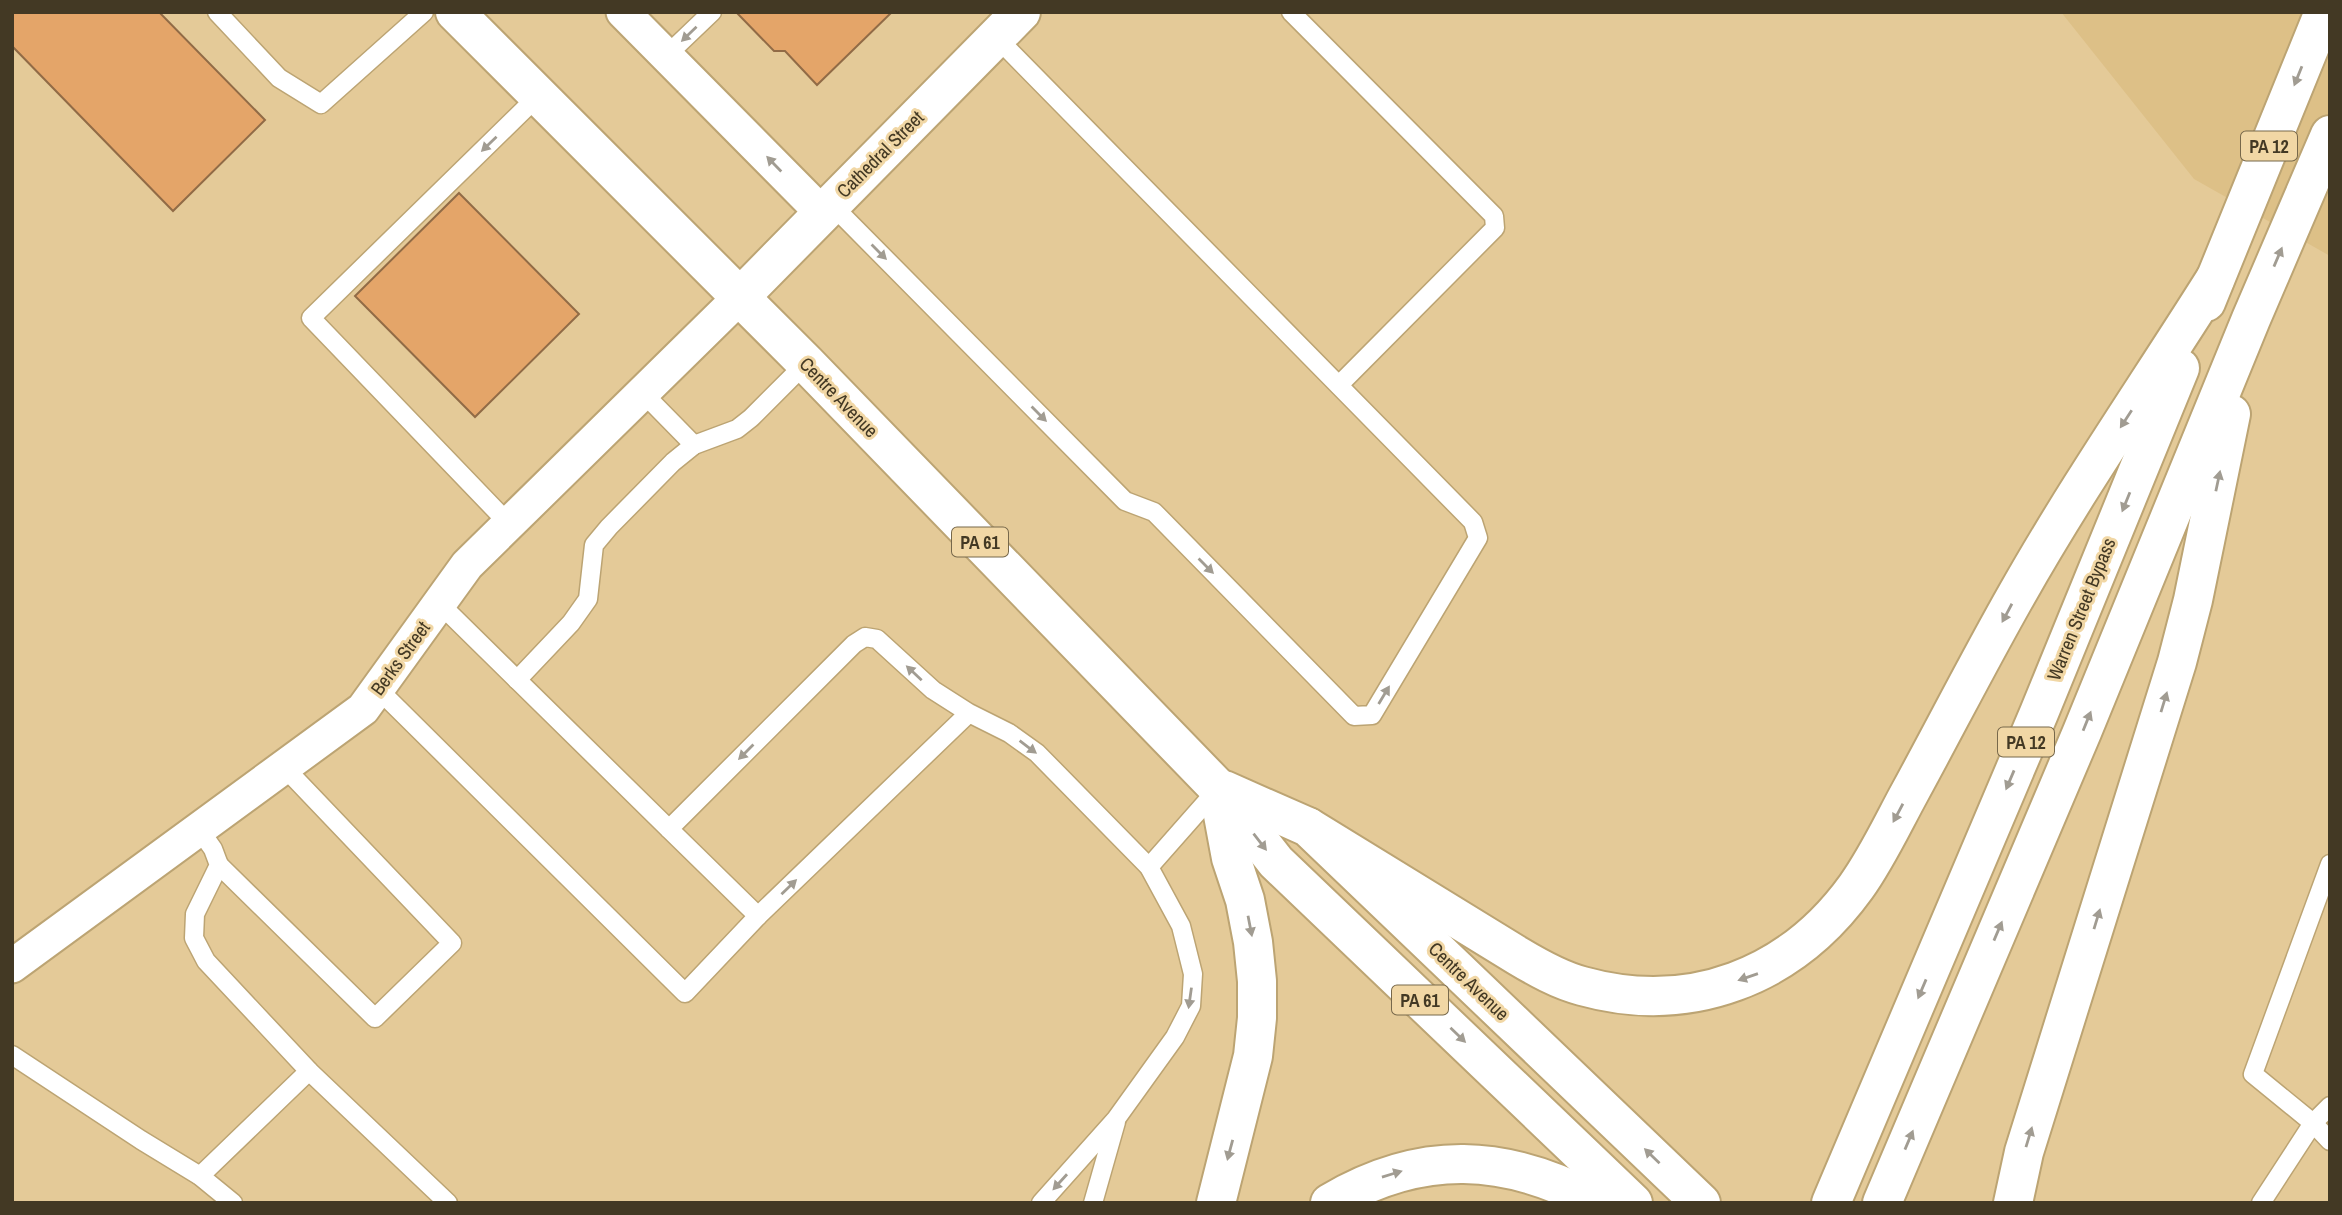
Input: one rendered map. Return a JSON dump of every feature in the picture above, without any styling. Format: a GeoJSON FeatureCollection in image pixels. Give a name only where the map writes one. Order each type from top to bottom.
{"type":"FeatureCollection","features":[{"type":"Feature","properties":{"kind":"main road","name":"Centre Avenue"},"geometry":{"type":"LineString","coordinates":[[454,12],[806,363],[1219,788],[1276,862],[1633,1203]]}},
{"type":"Feature","properties":{"kind":"main road","name":"Warren Street Bypass"},"geometry":{"type":"LineString","coordinates":[[1831,1203],[2054,676],[2323,12]]}},
{"type":"Feature","properties":{"kind":"main road","name":"Cathedral Street"},"geometry":{"type":"LineString","coordinates":[[740,297],[1012,19]]}},
{"type":"Feature","properties":{"kind":"main road","name":"PA 12"},"geometry":{"type":"LineString","coordinates":[[1882,1203],[2088,719],[2251,319],[2330,135]]}},
{"type":"Feature","properties":{"kind":"main road"},"geometry":{"type":"LineString","coordinates":[[1308,827],[1518,956],[1550,974],[1580,986],[1619,995],[1696,993],[1760,973],[1785,958],[1811,938],[1857,887],[2017,594],[2216,279]]}},
{"type":"Feature","properties":{"kind":"main road"},"geometry":{"type":"LineString","coordinates":[[2012,1203],[2024,1152],[2177,662],[2193,600],[2251,319]]}},
{"type":"Feature","properties":{"kind":"main road","name":"Centre Avenue"},"geometry":{"type":"LineString","coordinates":[[1219,788],[1308,827],[1701,1203]]}},
{"type":"Feature","properties":{"kind":"main road"},"geometry":{"type":"LineString","coordinates":[[1216,1203],[1253,1056],[1257,993],[1253,942],[1247,910],[1231,858],[1219,788]]}},
{"type":"Feature","properties":{"kind":"main road"},"geometry":{"type":"LineString","coordinates":[[1330,1203],[1367,1182],[1388,1174],[1455,1162],[1484,1163],[1516,1170],[1547,1180],[1598,1203]]}},
{"type":"Feature","properties":{"kind":"street"},"geometry":{"type":"LineString","coordinates":[[623,12],[827,209]]}},
{"type":"Feature","properties":{"kind":"street","name":"Berks Street"},"geometry":{"type":"LineString","coordinates":[[12,967],[363,709],[467,565],[740,297]]}},
{"type":"Feature","properties":{"kind":"lane"},"geometry":{"type":"LineString","coordinates":[[217,12],[279,78],[321,104],[424,12]]}},
{"type":"Feature","properties":{"kind":"lane"},"geometry":{"type":"LineString","coordinates":[[667,55],[712,12]]}},
{"type":"Feature","properties":{"kind":"lane"},"geometry":{"type":"LineString","coordinates":[[1291,12],[1494,216],[1495,228],[1339,385]]}},
{"type":"Feature","properties":{"kind":"lane"},"geometry":{"type":"LineString","coordinates":[[827,209],[1125,501],[1154,512],[1354,716],[1372,715],[1478,538],[1473,522],[1339,385],[1012,19]]}},
{"type":"Feature","properties":{"kind":"lane"},"geometry":{"type":"LineString","coordinates":[[509,524],[311,318],[538,96]]}},
{"type":"Feature","properties":{"kind":"lane"},"geometry":{"type":"LineString","coordinates":[[517,680],[571,623],[588,599],[593,545],[608,527],[673,462],[694,445],[737,429],[806,363]]}},
{"type":"Feature","properties":{"kind":"lane"},"geometry":{"type":"LineString","coordinates":[[642,392],[694,445]]}},
{"type":"Feature","properties":{"kind":"lane"},"geometry":{"type":"LineString","coordinates":[[439,603],[758,916]]}},
{"type":"Feature","properties":{"kind":"lane"},"geometry":{"type":"LineString","coordinates":[[669,829],[854,644],[865,637],[877,639],[886,646],[933,690],[969,713],[1009,733],[1037,753],[1149,867],[1181,926],[1193,974],[1191,1006],[1175,1037],[1116,1119],[1041,1203]]}},
{"type":"Feature","properties":{"kind":"lane"},"geometry":{"type":"LineString","coordinates":[[378,689],[685,993],[758,916],[969,713]]}},
{"type":"Feature","properties":{"kind":"lane"},"geometry":{"type":"LineString","coordinates":[[199,829],[213,849],[219,865],[375,1018],[452,943],[284,767]]}},
{"type":"Feature","properties":{"kind":"lane"},"geometry":{"type":"LineString","coordinates":[[1149,867],[1219,788]]}},
{"type":"Feature","properties":{"kind":"lane"},"geometry":{"type":"LineString","coordinates":[[2330,864],[2253,1074],[2330,1141]]}},
{"type":"Feature","properties":{"kind":"lane"},"geometry":{"type":"LineString","coordinates":[[219,865],[195,914],[194,938],[206,961],[309,1071],[448,1203]]}},
{"type":"Feature","properties":{"kind":"lane"},"geometry":{"type":"LineString","coordinates":[[12,1055],[200,1176],[233,1203]]}},
{"type":"Feature","properties":{"kind":"lane"},"geometry":{"type":"LineString","coordinates":[[200,1176],[309,1071]]}},
{"type":"Feature","properties":{"kind":"lane"},"geometry":{"type":"LineString","coordinates":[[2261,1203],[2313,1124],[2330,1106]]}},
{"type":"Feature","properties":{"kind":"lane"},"geometry":{"type":"LineString","coordinates":[[1093,1203],[1116,1119]]}},
{"type":"Feature","properties":{"kind":"shaded area"},"geometry":{"type":"Polygon","coordinates":[[[2061,12],[2309,12],[2330,35],[2330,256],[2194,179],[2061,12]]]}},
{"type":"Feature","properties":{"kind":"building"},"geometry":{"type":"Polygon","coordinates":[[[12,12],[159,12],[265,120],[173,211],[12,46],[12,12]]]}},
{"type":"Feature","properties":{"kind":"building"},"geometry":{"type":"Polygon","coordinates":[[[736,12],[892,12],[817,85],[785,51],[774,51],[736,12]]]}},
{"type":"Feature","properties":{"kind":"building"},"geometry":{"type":"Polygon","coordinates":[[[459,193],[579,314],[475,417],[355,296],[459,193]]]}}]}
